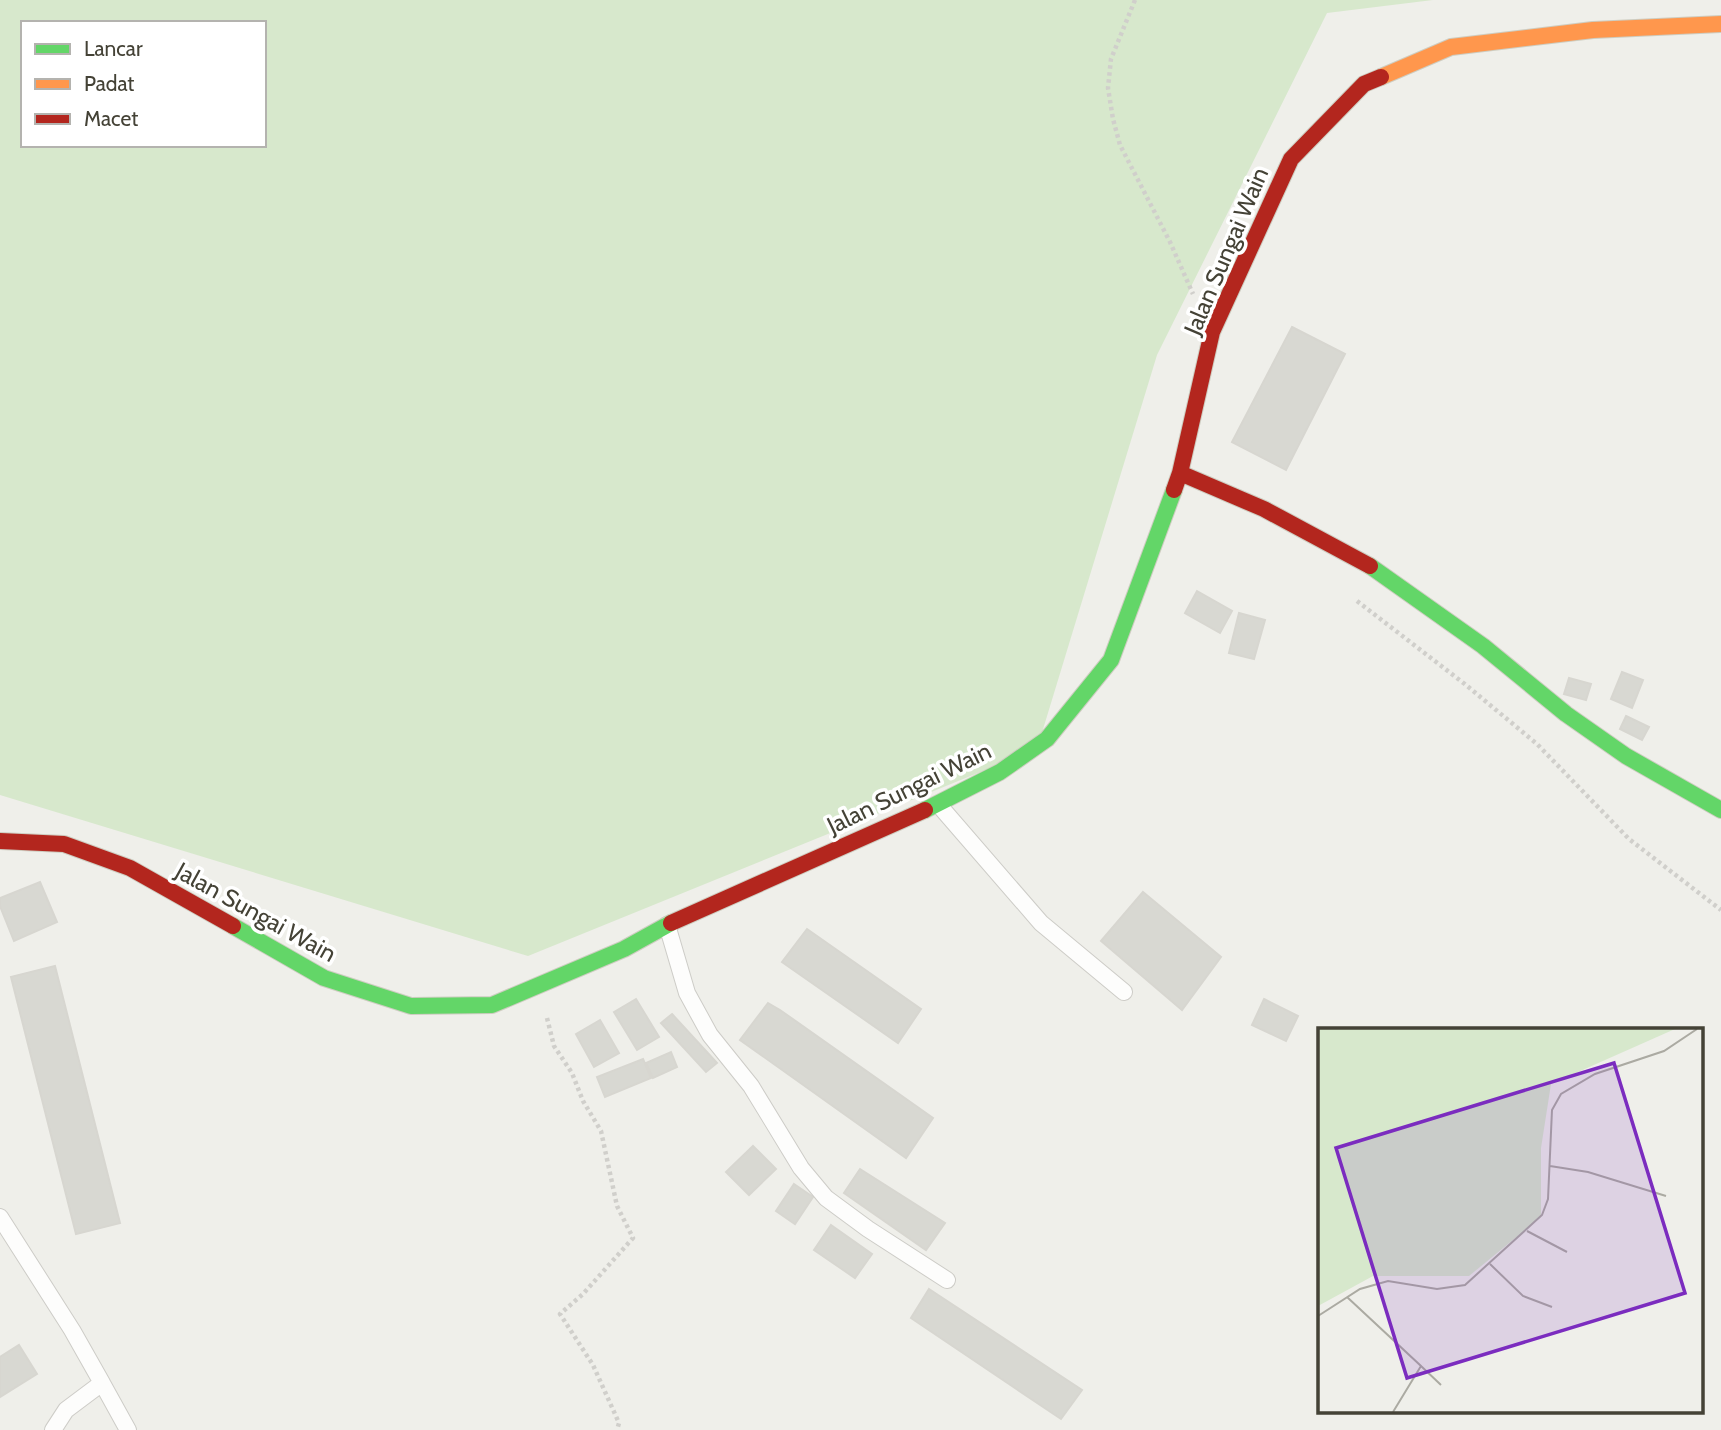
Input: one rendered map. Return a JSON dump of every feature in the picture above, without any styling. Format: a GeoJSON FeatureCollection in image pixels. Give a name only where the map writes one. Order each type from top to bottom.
{"type":"FeatureCollection","features":[{"type":"Feature","properties":{"kind":"street","name":"Jalan Sungai Wain"},"geometry":{"type":"LineString","coordinates":[[0,841],[64,844],[130,868],[324,978],[411,1006],[492,1005],[624,949],[667,925],[938,804],[1000,772],[1047,739],[1111,660],[1180,473],[1212,332],[1291,159],[1364,84],[1451,47],[1593,30],[1721,24]]}},
{"type":"Feature","properties":{"kind":"street"},"geometry":{"type":"LineString","coordinates":[[1180,473],[1264,509],[1382,572],[1483,646],[1566,714],[1626,756],[1721,810]]}},
{"type":"Feature","properties":{"kind":"lane"},"geometry":{"type":"LineString","coordinates":[[938,804],[1041,923],[1124,992]]}},
{"type":"Feature","properties":{"kind":"lane"},"geometry":{"type":"LineString","coordinates":[[667,925],[687,993],[710,1035],[751,1086],[801,1168],[826,1198],[868,1229],[947,1280]]}},
{"type":"Feature","properties":{"kind":"lane"},"geometry":{"type":"LineString","coordinates":[[0,1217],[72,1330],[128,1430]]}},
{"type":"Feature","properties":{"kind":"lane"},"geometry":{"type":"LineString","coordinates":[[53,1430],[66,1410],[102,1383]]}},
{"type":"Feature","properties":{"kind":"path"},"geometry":{"type":"LineString","coordinates":[[1135,0],[1111,59],[1108,88],[1112,119],[1120,145],[1194,295]]}},
{"type":"Feature","properties":{"kind":"path"},"geometry":{"type":"LineString","coordinates":[[1357,600],[1527,736],[1629,839],[1721,911]]}},
{"type":"Feature","properties":{"kind":"path"},"geometry":{"type":"LineString","coordinates":[[543,1006],[554,1046],[572,1073],[583,1101],[601,1131],[617,1206],[633,1238],[583,1294],[560,1314],[593,1365],[620,1423],[617,1430]]}},
{"type":"Feature","properties":{"kind":"green space"},"geometry":{"type":"Polygon","coordinates":[[[0,0],[1433,0],[1327,13],[1157,355],[1037,749],[528,956],[0,795],[0,0]]]}},
{"type":"Feature","properties":{"kind":"building"},"geometry":{"type":"Polygon","coordinates":[[[1292,327],[1345,354],[1286,470],[1232,442],[1292,327]]]}},
{"type":"Feature","properties":{"kind":"building"},"geometry":{"type":"Polygon","coordinates":[[[1197,591],[1232,611],[1220,633],[1185,613],[1197,591]]]}},
{"type":"Feature","properties":{"kind":"building"},"geometry":{"type":"Polygon","coordinates":[[[1239,613],[1265,620],[1254,659],[1229,653],[1239,613]]]}},
{"type":"Feature","properties":{"kind":"building"},"geometry":{"type":"Polygon","coordinates":[[[1622,672],[1643,680],[1632,708],[1611,699],[1622,672]]]}},
{"type":"Feature","properties":{"kind":"building"},"geometry":{"type":"Polygon","coordinates":[[[1569,678],[1591,684],[1586,700],[1564,694],[1569,678]]]}},
{"type":"Feature","properties":{"kind":"building"},"geometry":{"type":"Polygon","coordinates":[[[1626,716],[1649,727],[1642,740],[1620,729],[1626,716]]]}},
{"type":"Feature","properties":{"kind":"building"},"geometry":{"type":"Polygon","coordinates":[[[40,882],[57,922],[14,941],[0,906],[0,898],[40,882]]]}},
{"type":"Feature","properties":{"kind":"building"},"geometry":{"type":"Polygon","coordinates":[[[1143,892],[1221,957],[1182,1010],[1101,941],[1143,892]]]}},
{"type":"Feature","properties":{"kind":"building"},"geometry":{"type":"Polygon","coordinates":[[[807,929],[921,1009],[898,1043],[782,962],[807,929]]]}},
{"type":"Feature","properties":{"kind":"building"},"geometry":{"type":"Polygon","coordinates":[[[55,966],[120,1223],[76,1234],[11,977],[55,966]]]}},
{"type":"Feature","properties":{"kind":"building"},"geometry":{"type":"Polygon","coordinates":[[[636,999],[659,1037],[637,1050],[614,1012],[636,999]]]}},
{"type":"Feature","properties":{"kind":"building"},"geometry":{"type":"Polygon","coordinates":[[[1264,999],[1298,1016],[1286,1041],[1252,1025],[1264,999]]]}},
{"type":"Feature","properties":{"kind":"building"},"geometry":{"type":"Polygon","coordinates":[[[768,1003],[933,1118],[906,1158],[740,1040],[768,1003]]]}},
{"type":"Feature","properties":{"kind":"building"},"geometry":{"type":"Polygon","coordinates":[[[672,1014],[717,1063],[706,1072],[661,1023],[672,1014]]]}},
{"type":"Feature","properties":{"kind":"building"},"geometry":{"type":"Polygon","coordinates":[[[600,1020],[619,1053],[594,1067],[576,1034],[600,1020]]]}},
{"type":"Feature","properties":{"kind":"building"},"geometry":{"type":"Polygon","coordinates":[[[671,1052],[677,1067],[653,1078],[646,1063],[671,1052]]]}},
{"type":"Feature","properties":{"kind":"building"},"geometry":{"type":"Polygon","coordinates":[[[643,1059],[651,1078],[605,1097],[597,1077],[643,1059]]]}},
{"type":"Feature","properties":{"kind":"building"},"geometry":{"type":"Polygon","coordinates":[[[753,1146],[776,1169],[749,1195],[726,1172],[753,1146]]]}},
{"type":"Feature","properties":{"kind":"building"},"geometry":{"type":"Polygon","coordinates":[[[860,1169],[945,1223],[926,1250],[844,1193],[860,1169]]]}},
{"type":"Feature","properties":{"kind":"building"},"geometry":{"type":"Polygon","coordinates":[[[794,1184],[813,1197],[795,1224],[776,1211],[794,1184]]]}},
{"type":"Feature","properties":{"kind":"building"},"geometry":{"type":"Polygon","coordinates":[[[831,1225],[872,1254],[855,1278],[814,1250],[831,1225]]]}},
{"type":"Feature","properties":{"kind":"building"},"geometry":{"type":"Polygon","coordinates":[[[929,1289],[1082,1390],[1061,1419],[911,1318],[929,1289]]]}},
{"type":"Feature","properties":{"kind":"building"},"geometry":{"type":"Polygon","coordinates":[[[19,1345],[37,1374],[0,1397],[0,1357],[19,1345]]]}},
{"type":"Feature","properties":{"kind":"traffic: fast"},"geometry":{"type":"LineString","coordinates":[[925,810],[1000,772],[1047,739],[1111,660],[1174,490]]}},
{"type":"Feature","properties":{"kind":"traffic: fast"},"geometry":{"type":"LineString","coordinates":[[1370,566],[1483,646],[1566,714],[1626,756],[1721,810]]}},
{"type":"Feature","properties":{"kind":"traffic: fast"},"geometry":{"type":"LineString","coordinates":[[233,926],[324,978],[411,1006],[492,1005],[624,949],[671,923]]}},
{"type":"Feature","properties":{"kind":"traffic: slow"},"geometry":{"type":"LineString","coordinates":[[1381,77],[1451,47],[1593,30],[1721,24]]}},
{"type":"Feature","properties":{"kind":"traffic: jam"},"geometry":{"type":"LineString","coordinates":[[1174,490],[1212,332],[1291,159],[1364,84],[1381,77]]}},
{"type":"Feature","properties":{"kind":"traffic: jam"},"geometry":{"type":"LineString","coordinates":[[1180,473],[1264,509],[1370,566]]}},
{"type":"Feature","properties":{"kind":"traffic: jam"},"geometry":{"type":"LineString","coordinates":[[671,923],[925,810]]}},
{"type":"Feature","properties":{"kind":"traffic: jam"},"geometry":{"type":"LineString","coordinates":[[0,841],[64,844],[130,868],[233,926]]}}]}
